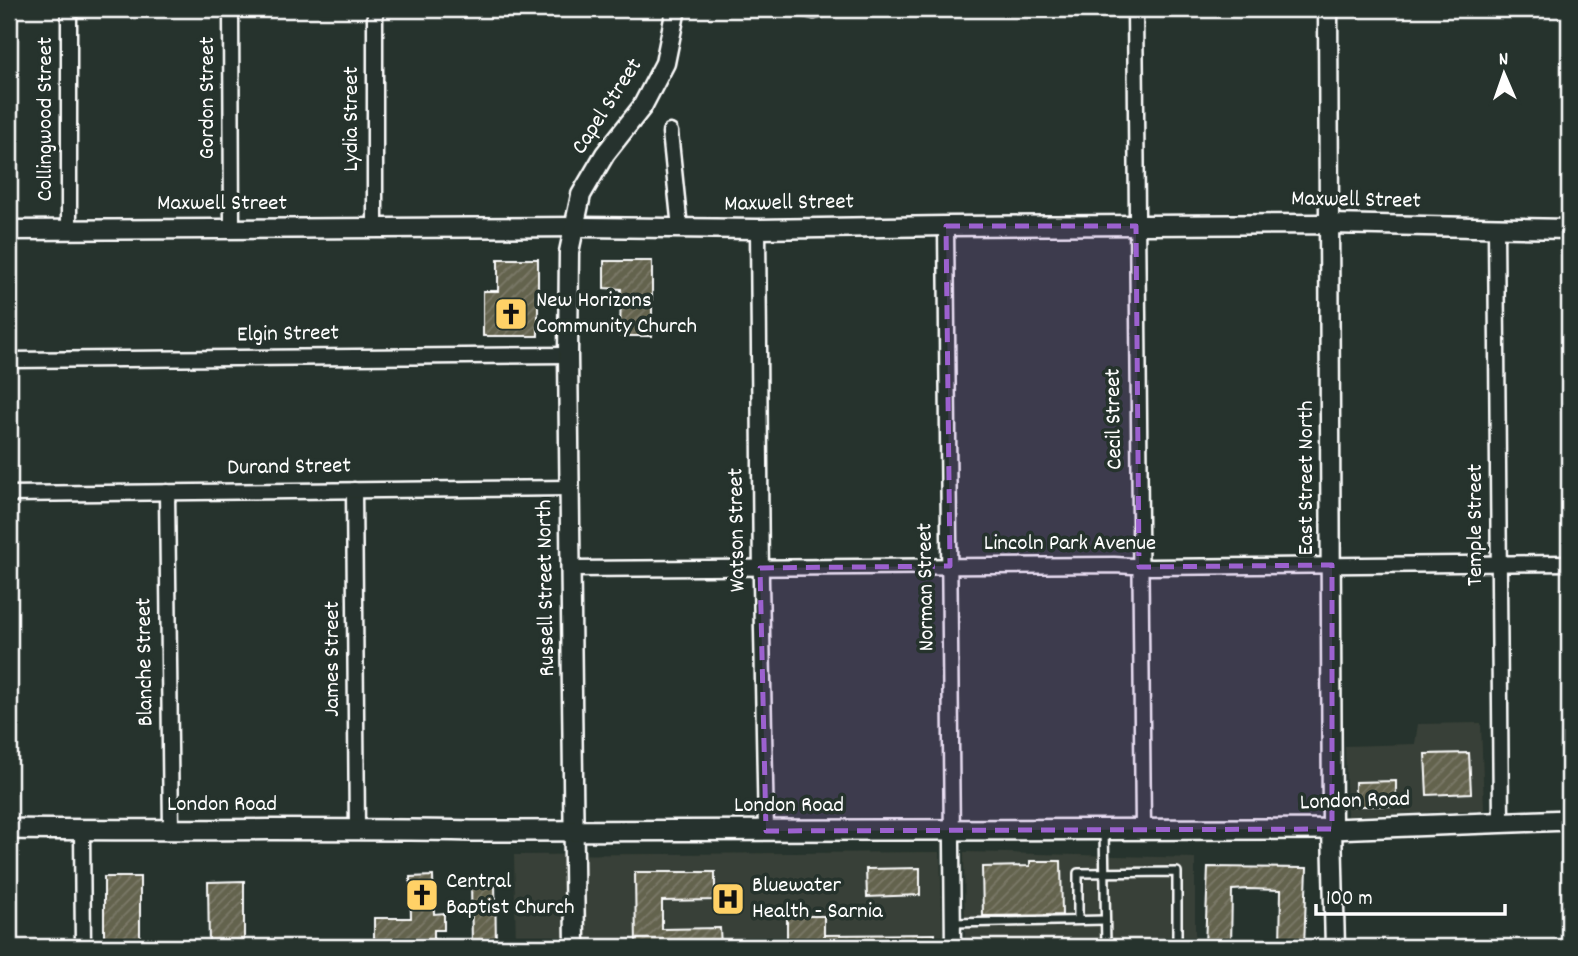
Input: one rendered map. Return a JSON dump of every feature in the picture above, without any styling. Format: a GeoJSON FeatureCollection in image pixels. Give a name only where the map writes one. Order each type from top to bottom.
{"type":"FeatureCollection","features":[{"type":"Feature","properties":{"kind":"main road","name":"London Road"},"geometry":{"type":"LineString","coordinates":[[9,829],[1332,829],[1569,820]]}},
{"type":"Feature","properties":{"kind":"street","name":"Collingwood Street"},"geometry":{"type":"LineString","coordinates":[[69,9],[69,229]]}},
{"type":"Feature","properties":{"kind":"street","name":"Gordon Street"},"geometry":{"type":"LineString","coordinates":[[231,9],[232,229]]}},
{"type":"Feature","properties":{"kind":"street","name":"Lydia Street"},"geometry":{"type":"LineString","coordinates":[[375,9],[375,229]]}},
{"type":"Feature","properties":{"kind":"street","name":"Capel Street"},"geometry":{"type":"LineString","coordinates":[[573,228],[581,195],[605,154],[642,107],[665,63],[676,9]]}},
{"type":"Feature","properties":{"kind":"street"},"geometry":{"type":"LineString","coordinates":[[805,9],[822,9]]}},
{"type":"Feature","properties":{"kind":"street","name":"Cecil Street"},"geometry":{"type":"LineString","coordinates":[[1135,9],[1143,828]]}},
{"type":"Feature","properties":{"kind":"street","name":"East Street North"},"geometry":{"type":"LineString","coordinates":[[1328,9],[1332,829],[1335,947]]}},
{"type":"Feature","properties":{"kind":"street"},"geometry":{"type":"LineString","coordinates":[[670,132],[680,228]]}},
{"type":"Feature","properties":{"kind":"street","name":"Maxwell Street"},"geometry":{"type":"LineString","coordinates":[[9,230],[758,229],[1329,224],[1569,229]]}},
{"type":"Feature","properties":{"kind":"street","name":"Norman Street"},"geometry":{"type":"LineString","coordinates":[[946,226],[953,947]]}},
{"type":"Feature","properties":{"kind":"street","name":"Russell Street North"},"geometry":{"type":"LineString","coordinates":[[573,228],[569,252],[568,355],[575,947]]}},
{"type":"Feature","properties":{"kind":"street","name":"Temple Street"},"geometry":{"type":"LineString","coordinates":[[1496,228],[1501,821]]}},
{"type":"Feature","properties":{"kind":"street","name":"Watson Street"},"geometry":{"type":"LineString","coordinates":[[758,229],[760,568],[766,831]]}},
{"type":"Feature","properties":{"kind":"street","name":"Elgin Street"},"geometry":{"type":"LineString","coordinates":[[9,360],[568,355]]}},
{"type":"Feature","properties":{"kind":"street","name":"Durand Street"},"geometry":{"type":"LineString","coordinates":[[9,494],[570,488]]}},
{"type":"Feature","properties":{"kind":"street","name":"James Street"},"geometry":{"type":"LineString","coordinates":[[354,490],[357,829]]}},
{"type":"Feature","properties":{"kind":"street","name":"Blanche Street"},"geometry":{"type":"LineString","coordinates":[[167,492],[170,830]]}},
{"type":"Feature","properties":{"kind":"street","name":"Lincoln Park Avenue"},"geometry":{"type":"LineString","coordinates":[[571,569],[1569,563]]}},
{"type":"Feature","properties":{"kind":"street"},"geometry":{"type":"LineString","coordinates":[[82,830],[83,947]]}},
{"type":"Feature","properties":{"kind":"lane"},"geometry":{"type":"LineString","coordinates":[[1104,829],[1106,947]]}},
{"type":"Feature","properties":{"kind":"lane"},"geometry":{"type":"LineString","coordinates":[[1078,920],[1077,873],[1177,872],[1177,947]]}},
{"type":"Feature","properties":{"kind":"lane"},"geometry":{"type":"LineString","coordinates":[[953,923],[1105,920]]}},
{"type":"Feature","properties":{"kind":"highlighted area"},"geometry":{"type":"Polygon","coordinates":[[[946,226],[1136,226],[1139,567],[1332,565],[1332,829],[766,831],[760,568],[950,566],[946,226]]]}},
{"type":"Feature","properties":{"kind":"shaded area"},"geometry":{"type":"Polygon","coordinates":[[[1481,723],[1484,810],[1347,816],[1345,746],[1415,744],[1418,724],[1481,723]]]}},
{"type":"Feature","properties":{"kind":"shaded area","name":"Bluewater Health - Sarnia"},"geometry":{"type":"Polygon","coordinates":[[[940,852],[943,944],[965,943],[964,852],[1195,858],[1195,947],[516,947],[514,855],[940,852]]]}},
{"type":"Feature","properties":{"kind":"building","name":"New Horizons Community Church"},"geometry":{"type":"Polygon","coordinates":[[[498,259],[538,259],[538,336],[483,336],[483,291],[498,291],[498,259]]]}},
{"type":"Feature","properties":{"kind":"building"},"geometry":{"type":"Polygon","coordinates":[[[604,261],[652,261],[652,336],[620,336],[621,289],[604,288],[604,261]]]}},
{"type":"Feature","properties":{"kind":"building"},"geometry":{"type":"Polygon","coordinates":[[[1469,753],[1471,793],[1427,795],[1425,754],[1469,753]]]}},
{"type":"Feature","properties":{"kind":"building"},"geometry":{"type":"Polygon","coordinates":[[[1396,781],[1396,806],[1355,806],[1355,782],[1396,781]]]}},
{"type":"Feature","properties":{"kind":"building"},"geometry":{"type":"Polygon","coordinates":[[[1030,861],[1061,861],[1062,915],[983,916],[982,867],[1030,866],[1030,861]]]}},
{"type":"Feature","properties":{"kind":"building"},"geometry":{"type":"Polygon","coordinates":[[[1208,867],[1307,868],[1304,947],[1280,947],[1281,890],[1248,889],[1232,890],[1231,947],[1205,947],[1208,867]]]}},
{"type":"Feature","properties":{"kind":"building"},"geometry":{"type":"Polygon","coordinates":[[[920,868],[920,895],[867,897],[866,869],[920,868]]]}},
{"type":"Feature","properties":{"kind":"building"},"geometry":{"type":"Polygon","coordinates":[[[635,872],[715,872],[715,900],[662,901],[662,929],[720,928],[721,947],[636,947],[635,872]]]}},
{"type":"Feature","properties":{"kind":"building","name":"Central Baptist Church"},"geometry":{"type":"Polygon","coordinates":[[[433,876],[434,914],[444,913],[444,930],[434,930],[434,947],[374,947],[374,918],[411,918],[410,877],[433,876]]]}},
{"type":"Feature","properties":{"kind":"building"},"geometry":{"type":"Polygon","coordinates":[[[104,877],[140,877],[140,947],[104,947],[104,877]]]}},
{"type":"Feature","properties":{"kind":"building"},"geometry":{"type":"Polygon","coordinates":[[[495,879],[496,946],[472,946],[471,880],[495,879]]]}},
{"type":"Feature","properties":{"kind":"building"},"geometry":{"type":"Polygon","coordinates":[[[244,881],[244,947],[209,947],[208,882],[244,881]]]}},
{"type":"Feature","properties":{"kind":"building"},"geometry":{"type":"Polygon","coordinates":[[[787,916],[824,916],[824,935],[935,934],[935,947],[787,947],[787,916]]]}},
{"type":"Feature","properties":{"kind":"place","name":"New Horizons Community Church"},"geometry":{"type":"Point","coordinates":[511,314]}},
{"type":"Feature","properties":{"kind":"place","name":"Central Baptist Church"},"geometry":{"type":"Point","coordinates":[422,895]}},
{"type":"Feature","properties":{"kind":"place","name":"Bluewater Health - Sarnia"},"geometry":{"type":"Point","coordinates":[728,899]}}]}
